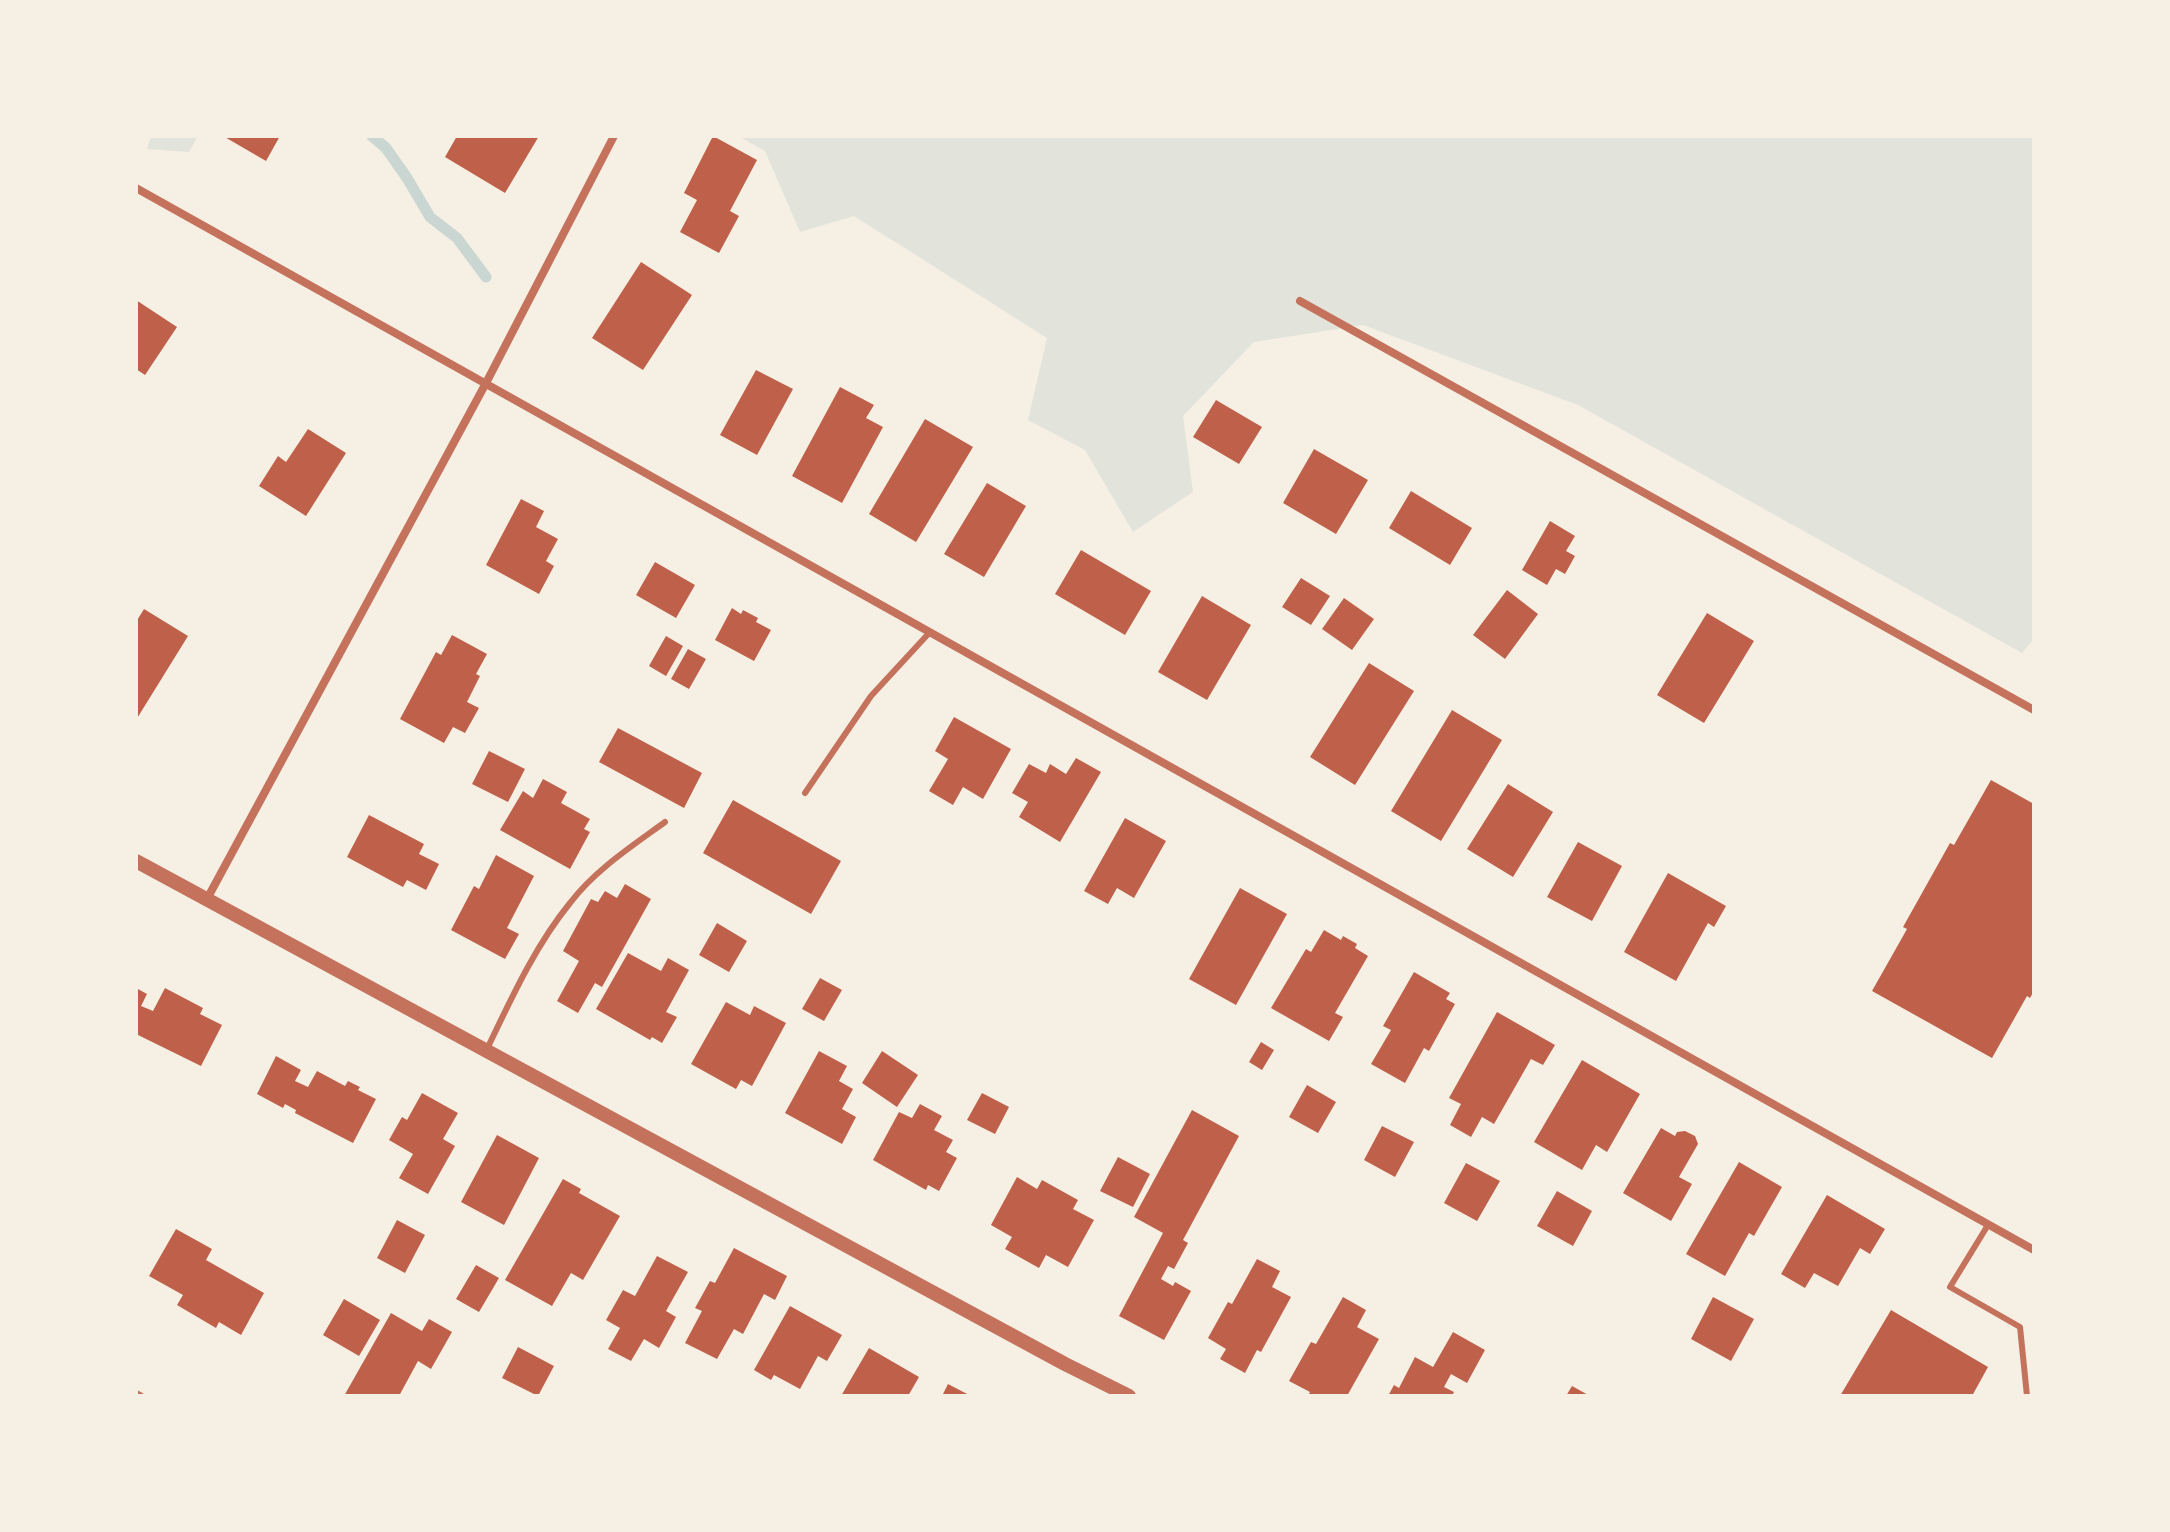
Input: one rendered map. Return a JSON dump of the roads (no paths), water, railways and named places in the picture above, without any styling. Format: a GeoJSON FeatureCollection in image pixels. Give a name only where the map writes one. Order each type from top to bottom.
{"type":"FeatureCollection","features":[{"type":"Feature","properties":{"kind":"street"},"geometry":{"type":"LineString","coordinates":[[207,899],[486,383],[614,136]]}},
{"type":"Feature","properties":{"kind":"street"},"geometry":{"type":"LineString","coordinates":[[136,188],[2034,1250]]}},
{"type":"Feature","properties":{"kind":"street"},"geometry":{"type":"LineString","coordinates":[[1300,301],[2034,710]]}},
{"type":"Feature","properties":{"kind":"street"},"geometry":{"type":"LineString","coordinates":[[136,861],[1129,1396]]}},
{"type":"Feature","properties":{"kind":"lane"},"geometry":{"type":"LineString","coordinates":[[805,793],[871,696],[930,632]]}},
{"type":"Feature","properties":{"kind":"lane"},"geometry":{"type":"LineString","coordinates":[[487,1049],[544,940],[571,901],[612,861],[665,822]]}},
{"type":"Feature","properties":{"kind":"lane"},"geometry":{"type":"LineString","coordinates":[[1988,1225],[1950,1287],[2020,1327],[2027,1396]]}},
{"type":"Feature","properties":{"kind":"waterway"},"geometry":{"type":"LineString","coordinates":[[372,136],[386,148],[430,217],[457,238],[486,277]]}}]}
